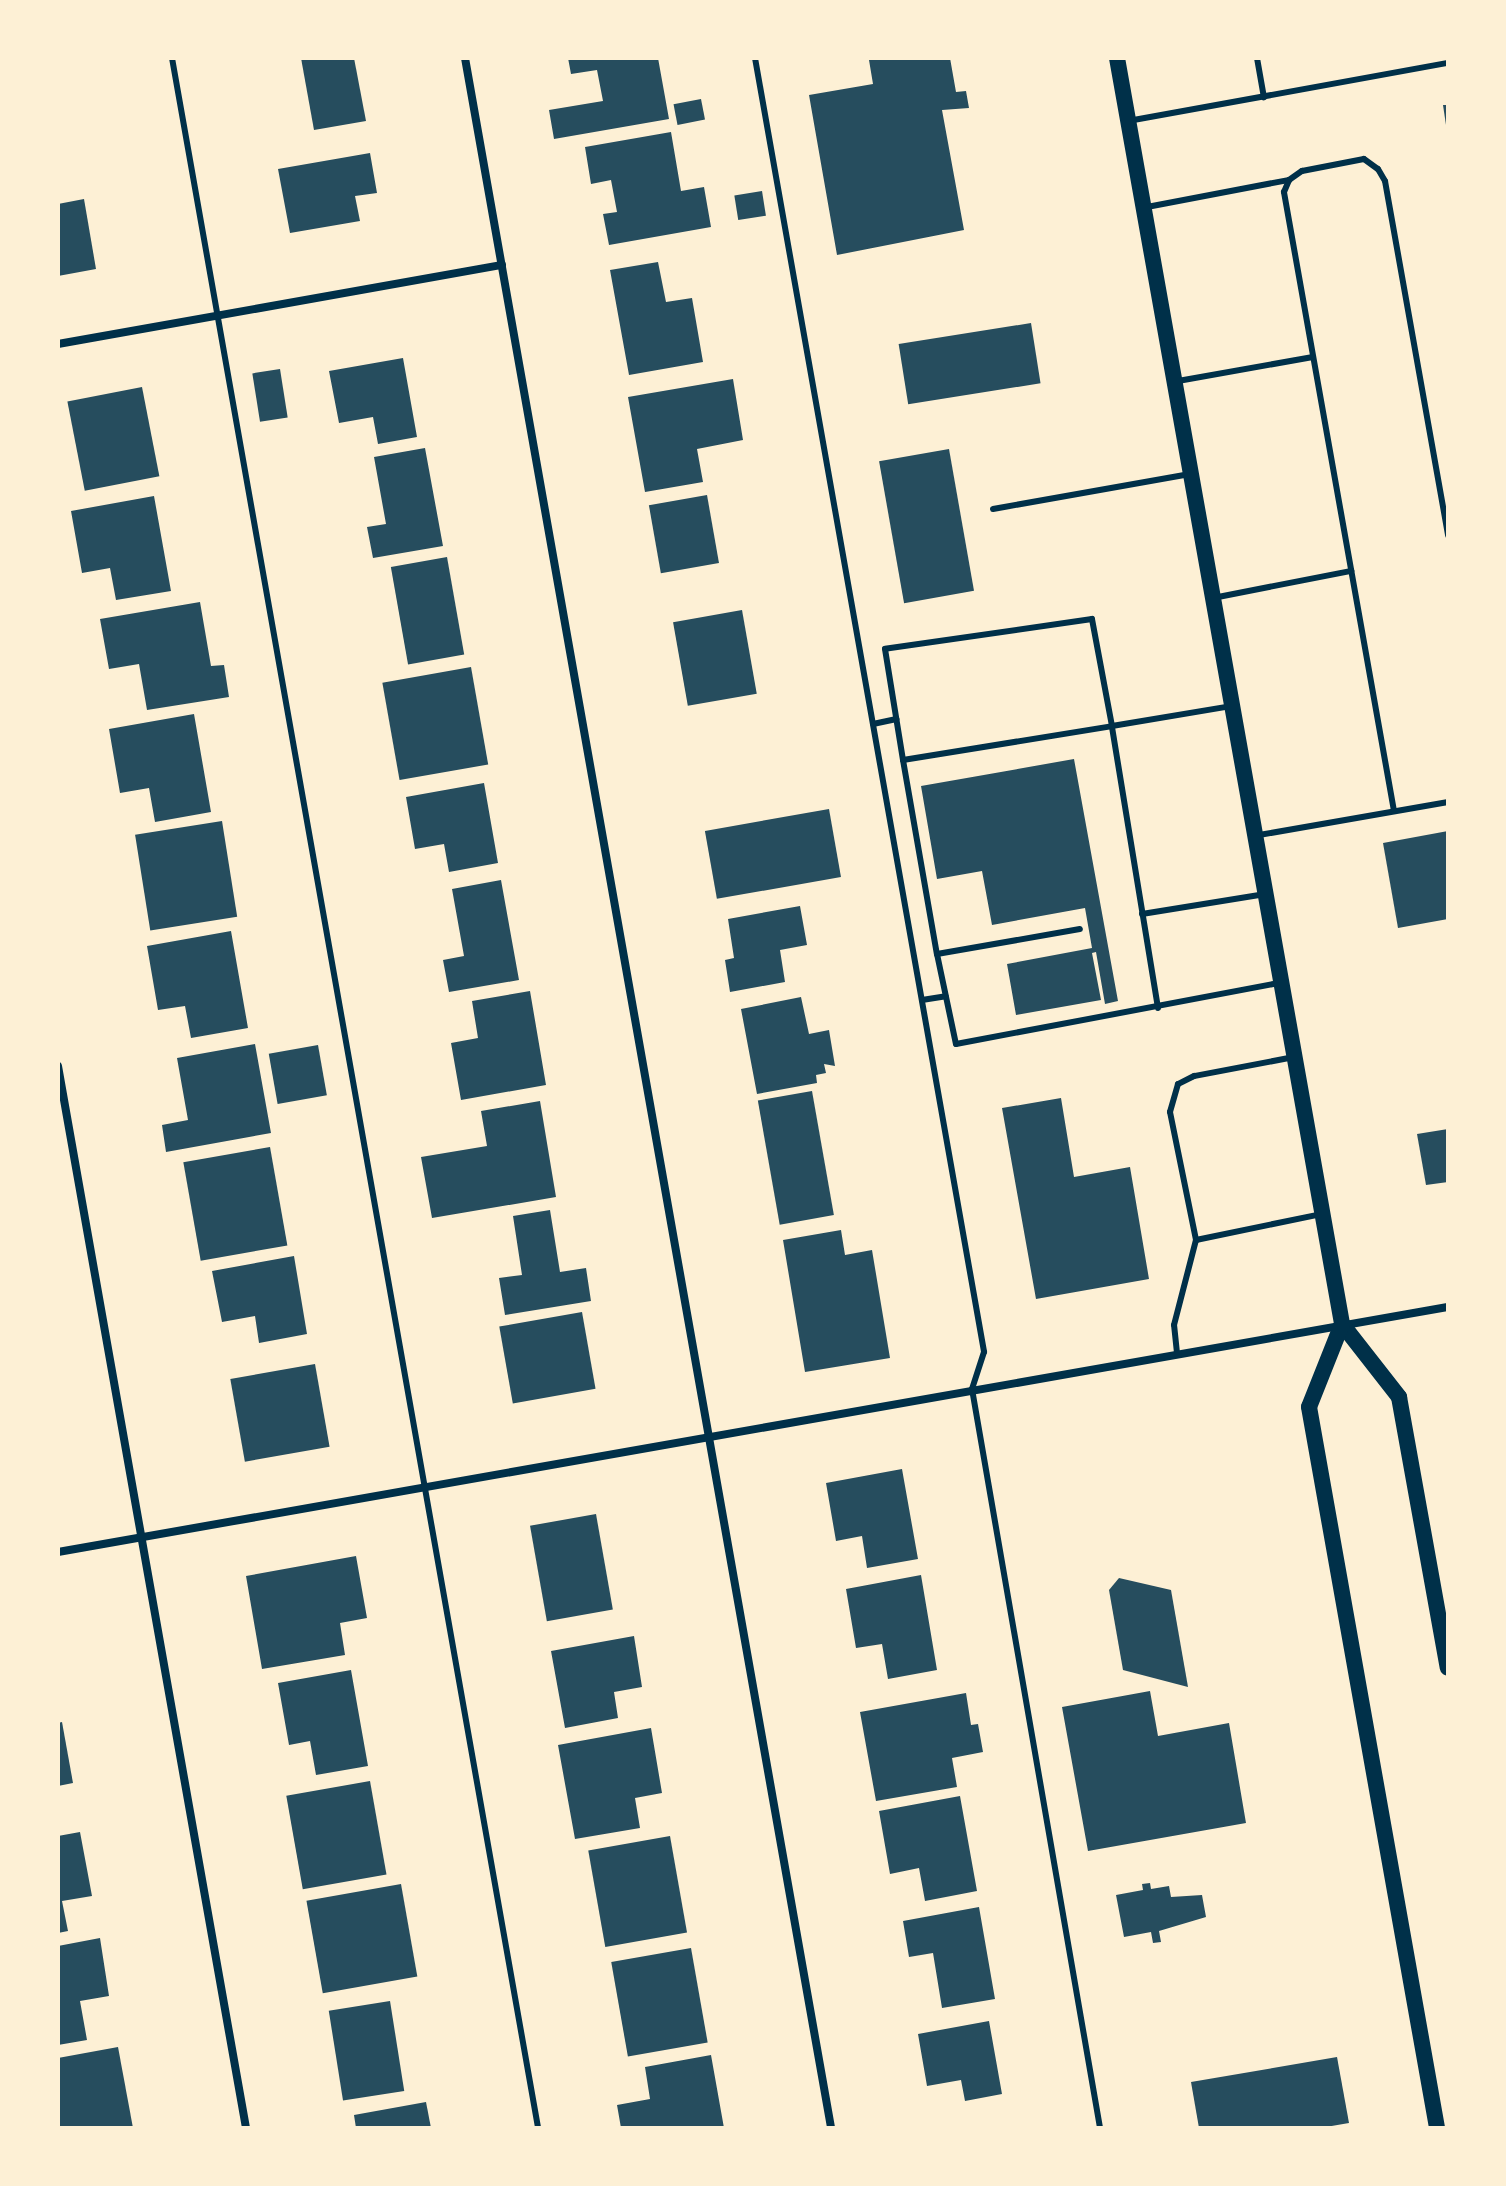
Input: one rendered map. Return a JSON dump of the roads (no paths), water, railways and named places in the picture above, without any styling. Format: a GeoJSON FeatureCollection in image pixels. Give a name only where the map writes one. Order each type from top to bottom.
{"type":"FeatureCollection","features":[{"type":"Feature","properties":{"kind":"main road"},"geometry":{"type":"LineString","coordinates":[[1117,58],[1342,1324],[1399,1397],[1448,1668]]}},
{"type":"Feature","properties":{"kind":"main road"},"geometry":{"type":"LineString","coordinates":[[1342,1324],[1309,1407],[1437,2128]]}},
{"type":"Feature","properties":{"kind":"street"},"geometry":{"type":"LineString","coordinates":[[465,58],[831,2128]]}},
{"type":"Feature","properties":{"kind":"street"},"geometry":{"type":"LineString","coordinates":[[58,344],[502,265]]}},
{"type":"Feature","properties":{"kind":"street"},"geometry":{"type":"LineString","coordinates":[[58,1066],[246,2128]]}},
{"type":"Feature","properties":{"kind":"street"},"geometry":{"type":"LineString","coordinates":[[58,1552],[1448,1307]]}},
{"type":"Feature","properties":{"kind":"lane"},"geometry":{"type":"LineString","coordinates":[[172,58],[538,2128]]}},
{"type":"Feature","properties":{"kind":"lane"},"geometry":{"type":"LineString","coordinates":[[755,58],[984,1352],[972,1389],[1100,2128]]}},
{"type":"Feature","properties":{"kind":"lane"},"geometry":{"type":"LineString","coordinates":[[1257,58],[1264,97]]}},
{"type":"Feature","properties":{"kind":"lane"},"geometry":{"type":"LineString","coordinates":[[1128,121],[1448,63]]}},
{"type":"Feature","properties":{"kind":"lane"},"geometry":{"type":"LineString","coordinates":[[1143,208],[1289,180],[1302,171],[1364,159],[1378,169],[1385,181],[1448,535]]}},
{"type":"Feature","properties":{"kind":"lane"},"geometry":{"type":"LineString","coordinates":[[1289,180],[1284,192],[1394,811]]}},
{"type":"Feature","properties":{"kind":"lane"},"geometry":{"type":"LineString","coordinates":[[1174,382],[1313,357]]}},
{"type":"Feature","properties":{"kind":"lane"},"geometry":{"type":"LineString","coordinates":[[993,509],[1190,474]]}},
{"type":"Feature","properties":{"kind":"lane"},"geometry":{"type":"LineString","coordinates":[[1213,598],[1351,571]]}},
{"type":"Feature","properties":{"kind":"lane"},"geometry":{"type":"LineString","coordinates":[[1158,1008],[1092,619],[885,649],[937,954],[956,1044],[1158,1008],[1281,982]]}},
{"type":"Feature","properties":{"kind":"lane"},"geometry":{"type":"LineString","coordinates":[[903,760],[1232,706]]}},
{"type":"Feature","properties":{"kind":"lane"},"geometry":{"type":"LineString","coordinates":[[873,724],[896,719]]}},
{"type":"Feature","properties":{"kind":"lane"},"geometry":{"type":"LineString","coordinates":[[1255,836],[1448,802]]}},
{"type":"Feature","properties":{"kind":"lane"},"geometry":{"type":"LineString","coordinates":[[1142,914],[1265,894]]}},
{"type":"Feature","properties":{"kind":"lane"},"geometry":{"type":"LineString","coordinates":[[937,954],[1080,929]]}},
{"type":"Feature","properties":{"kind":"lane"},"geometry":{"type":"LineString","coordinates":[[922,1000],[946,996]]}},
{"type":"Feature","properties":{"kind":"lane"},"geometry":{"type":"LineString","coordinates":[[1177,1353],[1174,1325],[1196,1240],[1170,1112],[1178,1084],[1194,1076],[1294,1057]]}},
{"type":"Feature","properties":{"kind":"lane"},"geometry":{"type":"LineString","coordinates":[[1196,1240],[1322,1214]]}}]}
